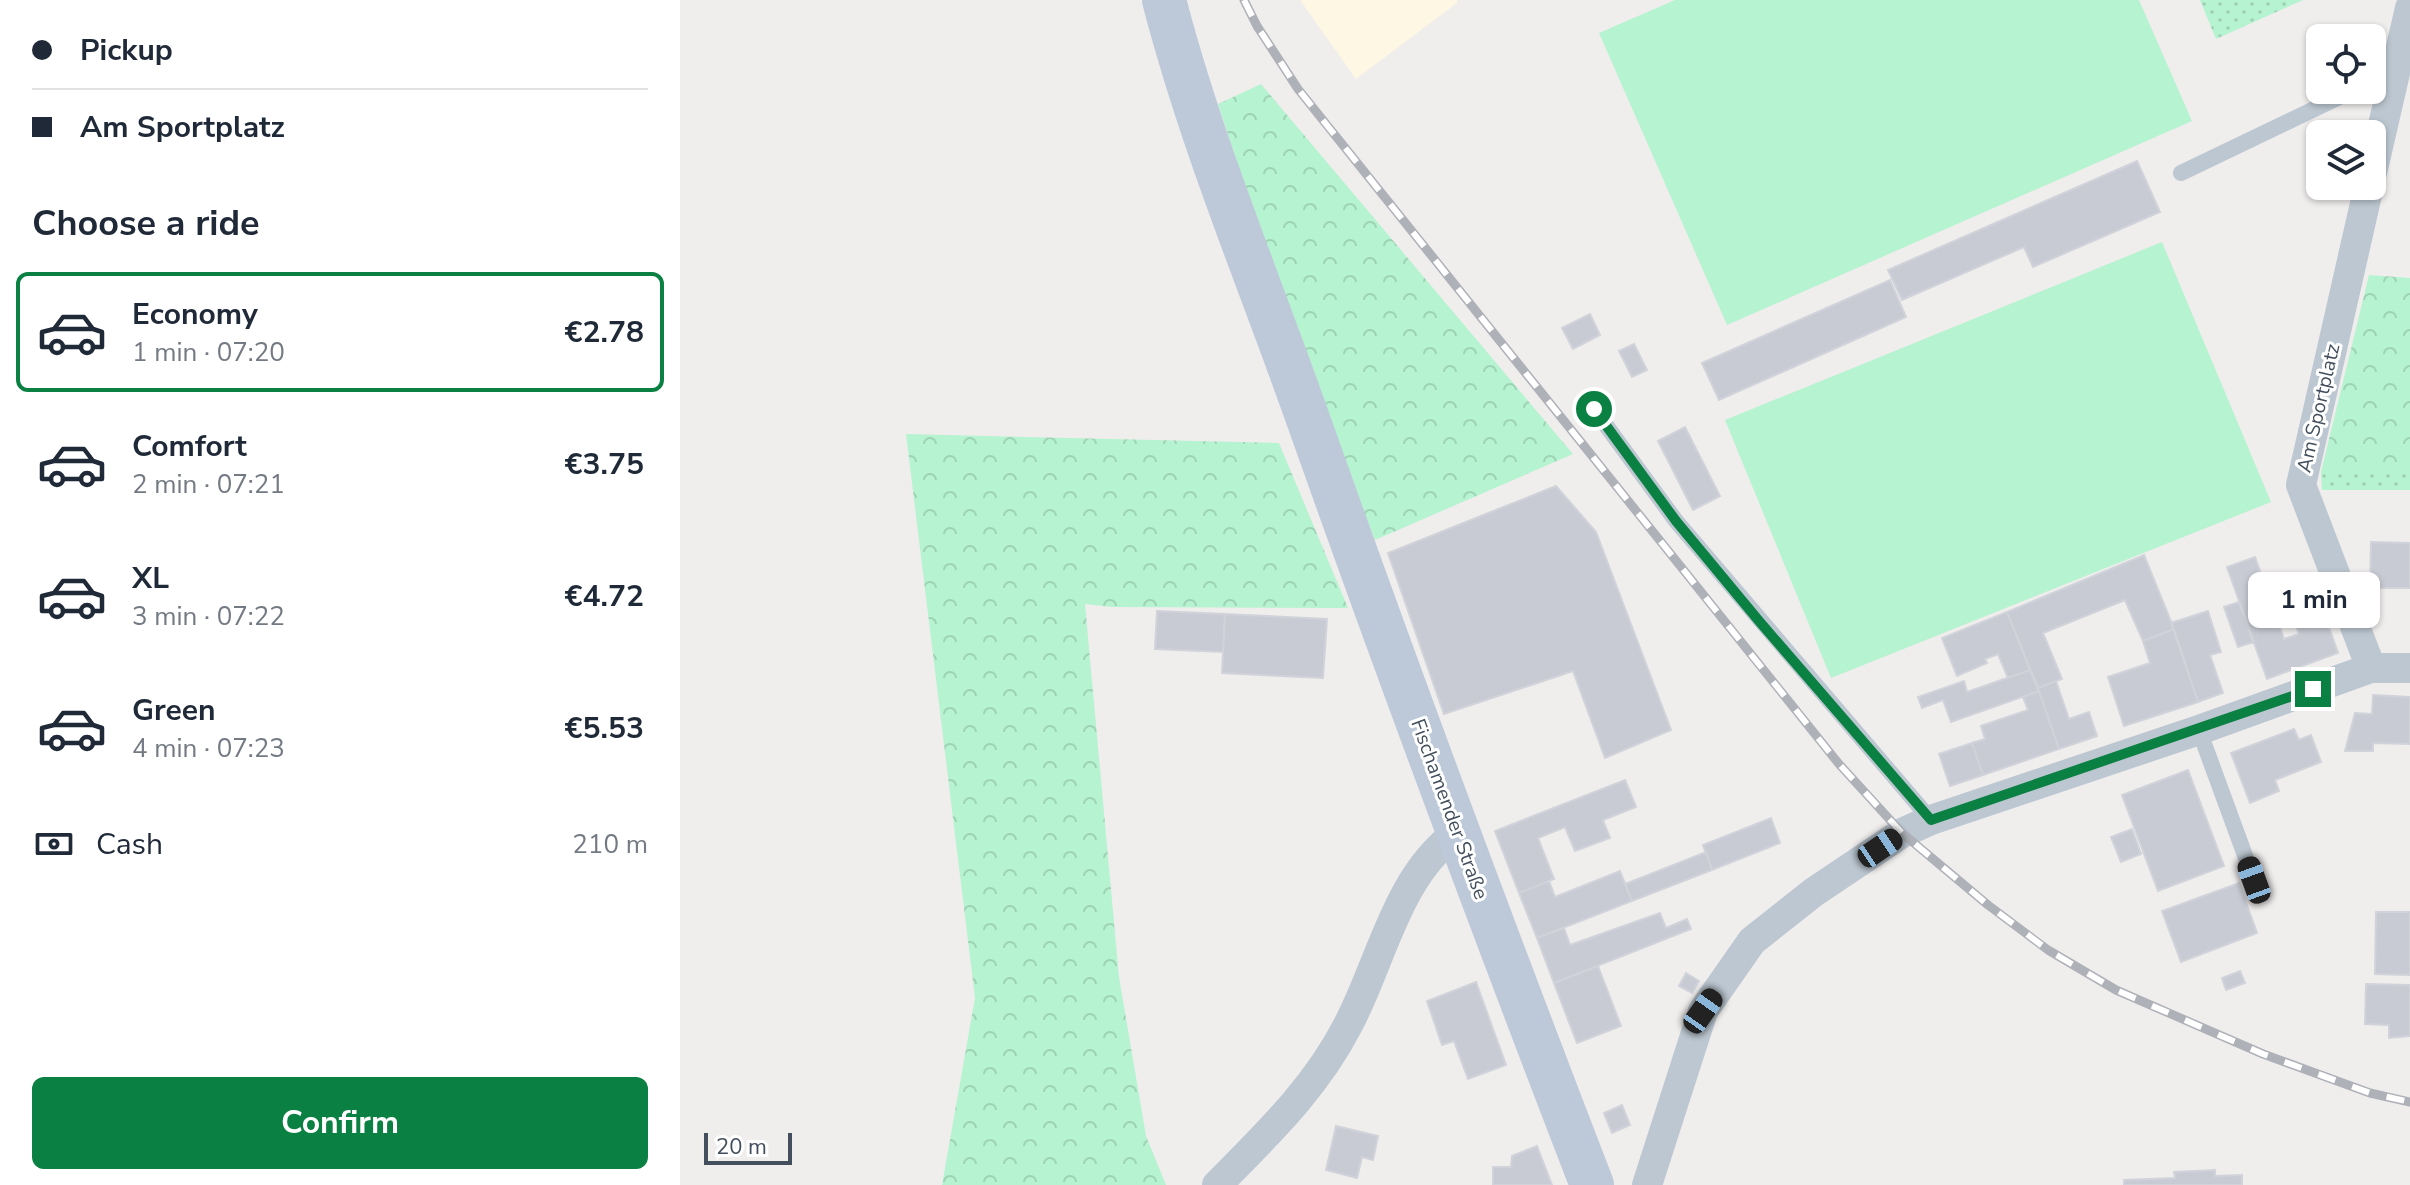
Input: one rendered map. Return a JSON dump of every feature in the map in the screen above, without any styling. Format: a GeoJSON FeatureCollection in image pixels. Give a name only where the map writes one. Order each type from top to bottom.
{"type":"FeatureCollection","features":[{"type":"Feature","properties":{"kind":"main road","name":"Fischamender Straße"},"geometry":{"type":"LineString","coordinates":[[1164,0],[1190,91],[1312,431],[1458,832],[1592,1185]]}},
{"type":"Feature","properties":{"kind":"street"},"geometry":{"type":"LineString","coordinates":[[2386,71],[2410,8]]}},
{"type":"Feature","properties":{"kind":"street","name":"Am Sportplatz"},"geometry":{"type":"LineString","coordinates":[[2366,200],[2301,485],[2371,668]]}},
{"type":"Feature","properties":{"kind":"street"},"geometry":{"type":"LineString","coordinates":[[1647,1185],[1703,1011],[1752,941],[1814,892],[1902,833],[1931,820],[2199,730],[2371,668],[2410,668]]}},
{"type":"Feature","properties":{"kind":"street"},"geometry":{"type":"LineString","coordinates":[[1217,1185],[1301,1099],[1348,1026],[1414,876],[1439,845],[1458,832]]}},
{"type":"Feature","properties":{"kind":"lane"},"geometry":{"type":"LineString","coordinates":[[2181,173],[2325,104]]}},
{"type":"Feature","properties":{"kind":"lane"},"geometry":{"type":"LineString","coordinates":[[1594,409],[1676,521],[1931,820]]}},
{"type":"Feature","properties":{"kind":"lane"},"geometry":{"type":"LineString","coordinates":[[2199,730],[2254,880]]}},
{"type":"Feature","properties":{"kind":"shaded area"},"geometry":{"type":"Polygon","coordinates":[[[1300,0],[1457,0],[1457,3],[1356,79],[1300,0]]]}},
{"type":"Feature","properties":{"kind":"green space"},"geometry":{"type":"Polygon","coordinates":[[[1675,0],[2139,0],[2192,121],[1727,325],[1599,33],[1675,0]]]}},
{"type":"Feature","properties":{"kind":"green space"},"geometry":{"type":"Polygon","coordinates":[[[2200,0],[2303,0],[2216,39],[2200,0]]]}},
{"type":"Feature","properties":{"kind":"green space"},"geometry":{"type":"Polygon","coordinates":[[[1261,84],[1573,454],[1375,540],[1291,327],[1218,104],[1261,84]]]}},
{"type":"Feature","properties":{"kind":"green space"},"geometry":{"type":"Polygon","coordinates":[[[2162,242],[2271,502],[1831,678],[1725,420],[2162,242]]]}},
{"type":"Feature","properties":{"kind":"green space"},"geometry":{"type":"Polygon","coordinates":[[[2369,275],[2410,278],[2410,472],[2321,472],[2369,275]]]}},
{"type":"Feature","properties":{"kind":"green space"},"geometry":{"type":"Polygon","coordinates":[[[906,434],[1279,443],[1348,608],[1112,607],[1085,604],[1119,977],[1146,1136],[1166,1185],[942,1185],[975,998],[906,434]]]}},
{"type":"Feature","properties":{"kind":"green space"},"geometry":{"type":"Polygon","coordinates":[[[2321,472],[2410,472],[2410,490],[2322,490],[2321,472]]]}},
{"type":"Feature","properties":{"kind":"building"},"geometry":{"type":"Polygon","coordinates":[[[2137,161],[2160,212],[2033,267],[2024,247],[1902,300],[1888,270],[2137,161]]]}},
{"type":"Feature","properties":{"kind":"building"},"geometry":{"type":"Polygon","coordinates":[[[1890,280],[1906,317],[1719,400],[1702,363],[1890,280]]]}},
{"type":"Feature","properties":{"kind":"building"},"geometry":{"type":"Polygon","coordinates":[[[1590,314],[1600,335],[1573,349],[1562,328],[1590,314]]]}},
{"type":"Feature","properties":{"kind":"building"},"geometry":{"type":"Polygon","coordinates":[[[1634,344],[1647,370],[1632,377],[1619,351],[1634,344]]]}},
{"type":"Feature","properties":{"kind":"building"},"geometry":{"type":"Polygon","coordinates":[[[1685,427],[1720,496],[1693,510],[1658,441],[1685,427]]]}},
{"type":"Feature","properties":{"kind":"building"},"geometry":{"type":"Polygon","coordinates":[[[1556,486],[1596,532],[1671,730],[1605,758],[1573,671],[1444,714],[1388,553],[1556,486]]]}},
{"type":"Feature","properties":{"kind":"building"},"geometry":{"type":"Polygon","coordinates":[[[2371,542],[2410,543],[2410,588],[2370,588],[2371,542]]]}},
{"type":"Feature","properties":{"kind":"building"},"geometry":{"type":"Polygon","coordinates":[[[2144,555],[2174,629],[2143,641],[2125,600],[2043,633],[2062,679],[2038,688],[2007,612],[2144,555]]]}},
{"type":"Feature","properties":{"kind":"building"},"geometry":{"type":"Polygon","coordinates":[[[2255,557],[2284,639],[2299,634],[2295,623],[2324,613],[2338,653],[2267,679],[2227,567],[2255,557]]]}},
{"type":"Feature","properties":{"kind":"building"},"geometry":{"type":"Polygon","coordinates":[[[2239,602],[2253,642],[2238,647],[2224,607],[2239,602]]]}},
{"type":"Feature","properties":{"kind":"building"},"geometry":{"type":"Polygon","coordinates":[[[1157,611],[1225,614],[1223,652],[1155,649],[1157,611]]]}},
{"type":"Feature","properties":{"kind":"building"},"geometry":{"type":"Polygon","coordinates":[[[2208,611],[2221,652],[2210,655],[2223,693],[2198,702],[2171,623],[2208,611]]]}},
{"type":"Feature","properties":{"kind":"building"},"geometry":{"type":"Polygon","coordinates":[[[2007,612],[2030,670],[2008,678],[1998,654],[1985,659],[1987,663],[1957,676],[1942,638],[2007,612]]]}},
{"type":"Feature","properties":{"kind":"building"},"geometry":{"type":"Polygon","coordinates":[[[1225,614],[1327,619],[1323,678],[1222,673],[1225,614]]]}},
{"type":"Feature","properties":{"kind":"building"},"geometry":{"type":"Polygon","coordinates":[[[2174,629],[2198,702],[2124,726],[2108,677],[2150,663],[2143,641],[2174,629]]]}},
{"type":"Feature","properties":{"kind":"building"},"geometry":{"type":"Polygon","coordinates":[[[2030,670],[2039,691],[1951,722],[1943,700],[1922,708],[1918,697],[1964,681],[1967,692],[2030,670]]]}},
{"type":"Feature","properties":{"kind":"building"},"geometry":{"type":"Polygon","coordinates":[[[2056,681],[2069,719],[2089,712],[2097,736],[2059,749],[2038,688],[2056,681]]]}},
{"type":"Feature","properties":{"kind":"building"},"geometry":{"type":"Polygon","coordinates":[[[2039,691],[2059,749],[1983,775],[1972,743],[1985,739],[1981,726],[2028,710],[2023,697],[2039,691]]]}},
{"type":"Feature","properties":{"kind":"building"},"geometry":{"type":"Polygon","coordinates":[[[2373,695],[2410,697],[2410,744],[2373,743],[2373,751],[2345,751],[2355,713],[2372,714],[2373,695]]]}},
{"type":"Feature","properties":{"kind":"building"},"geometry":{"type":"Polygon","coordinates":[[[2294,729],[2299,740],[2311,735],[2321,762],[2275,780],[2279,791],[2250,803],[2231,753],[2294,729]]]}},
{"type":"Feature","properties":{"kind":"building"},"geometry":{"type":"Polygon","coordinates":[[[1972,743],[1983,775],[1950,786],[1939,754],[1972,743]]]}},
{"type":"Feature","properties":{"kind":"building"},"geometry":{"type":"Polygon","coordinates":[[[2188,770],[2224,866],[2158,891],[2122,795],[2188,770]]]}},
{"type":"Feature","properties":{"kind":"building"},"geometry":{"type":"Polygon","coordinates":[[[1625,780],[1636,807],[1603,820],[1610,838],[1575,851],[1565,827],[1538,838],[1554,879],[1519,893],[1495,831],[1625,780]]]}},
{"type":"Feature","properties":{"kind":"building"},"geometry":{"type":"Polygon","coordinates":[[[1771,818],[1780,843],[1712,870],[1703,845],[1771,818]]]}},
{"type":"Feature","properties":{"kind":"building"},"geometry":{"type":"Polygon","coordinates":[[[2132,829],[2141,854],[2121,862],[2111,837],[2132,829]]]}},
{"type":"Feature","properties":{"kind":"building"},"geometry":{"type":"Polygon","coordinates":[[[1706,852],[1712,870],[1632,901],[1625,884],[1706,852]]]}},
{"type":"Feature","properties":{"kind":"building"},"geometry":{"type":"Polygon","coordinates":[[[1620,871],[1632,901],[1537,938],[1519,893],[1549,881],[1555,897],[1620,871]]]}},
{"type":"Feature","properties":{"kind":"building"},"geometry":{"type":"Polygon","coordinates":[[[2239,883],[2257,933],[2181,962],[2162,911],[2239,883]]]}},
{"type":"Feature","properties":{"kind":"building"},"geometry":{"type":"Polygon","coordinates":[[[2376,912],[2410,912],[2410,975],[2375,974],[2376,912]]]}},
{"type":"Feature","properties":{"kind":"building"},"geometry":{"type":"Polygon","coordinates":[[[1660,913],[1666,928],[1687,919],[1691,929],[1554,983],[1537,938],[1564,928],[1570,945],[1660,913]]]}},
{"type":"Feature","properties":{"kind":"building"},"geometry":{"type":"Polygon","coordinates":[[[1598,966],[1621,1026],[1577,1043],[1554,983],[1598,966]]]}},
{"type":"Feature","properties":{"kind":"building"},"geometry":{"type":"Polygon","coordinates":[[[2240,971],[2245,983],[2226,990],[2222,978],[2240,971]]]}},
{"type":"Feature","properties":{"kind":"building"},"geometry":{"type":"Polygon","coordinates":[[[1686,973],[1699,981],[1692,993],[1679,986],[1686,973]]]}},
{"type":"Feature","properties":{"kind":"building"},"geometry":{"type":"Polygon","coordinates":[[[1476,982],[1506,1065],[1468,1079],[1454,1041],[1442,1045],[1427,1001],[1476,982]]]}},
{"type":"Feature","properties":{"kind":"building"},"geometry":{"type":"Polygon","coordinates":[[[2366,984],[2410,985],[2410,1036],[2389,1038],[2389,1025],[2365,1024],[2366,984]]]}},
{"type":"Feature","properties":{"kind":"building"},"geometry":{"type":"Polygon","coordinates":[[[1622,1105],[1630,1125],[1612,1133],[1604,1113],[1622,1105]]]}},
{"type":"Feature","properties":{"kind":"building"},"geometry":{"type":"Polygon","coordinates":[[[1336,1126],[1378,1136],[1373,1160],[1362,1157],[1357,1178],[1326,1170],[1336,1126]]]}},
{"type":"Feature","properties":{"kind":"building"},"geometry":{"type":"Polygon","coordinates":[[[1537,1146],[1552,1185],[1493,1185],[1493,1167],[1511,1167],[1512,1156],[1537,1146]]]}},
{"type":"Feature","properties":{"kind":"building"},"geometry":{"type":"Polygon","coordinates":[[[2215,1170],[2215,1176],[2242,1175],[2242,1185],[2124,1185],[2124,1180],[2175,1178],[2174,1172],[2215,1170]]]}},
{"type":"Feature","properties":{"kind":"railway"},"geometry":{"type":"LineString","coordinates":[[1244,0],[1298,89],[1839,764],[1902,833],[1988,905],[2048,950],[2116,990],[2263,1054],[2370,1093],[2410,1102]]}},
{"type":"Feature","properties":{"kind":"route"},"geometry":{"type":"LineString","coordinates":[[1594,409],[1676,521],[1931,820],[2313,689]]}}]}
